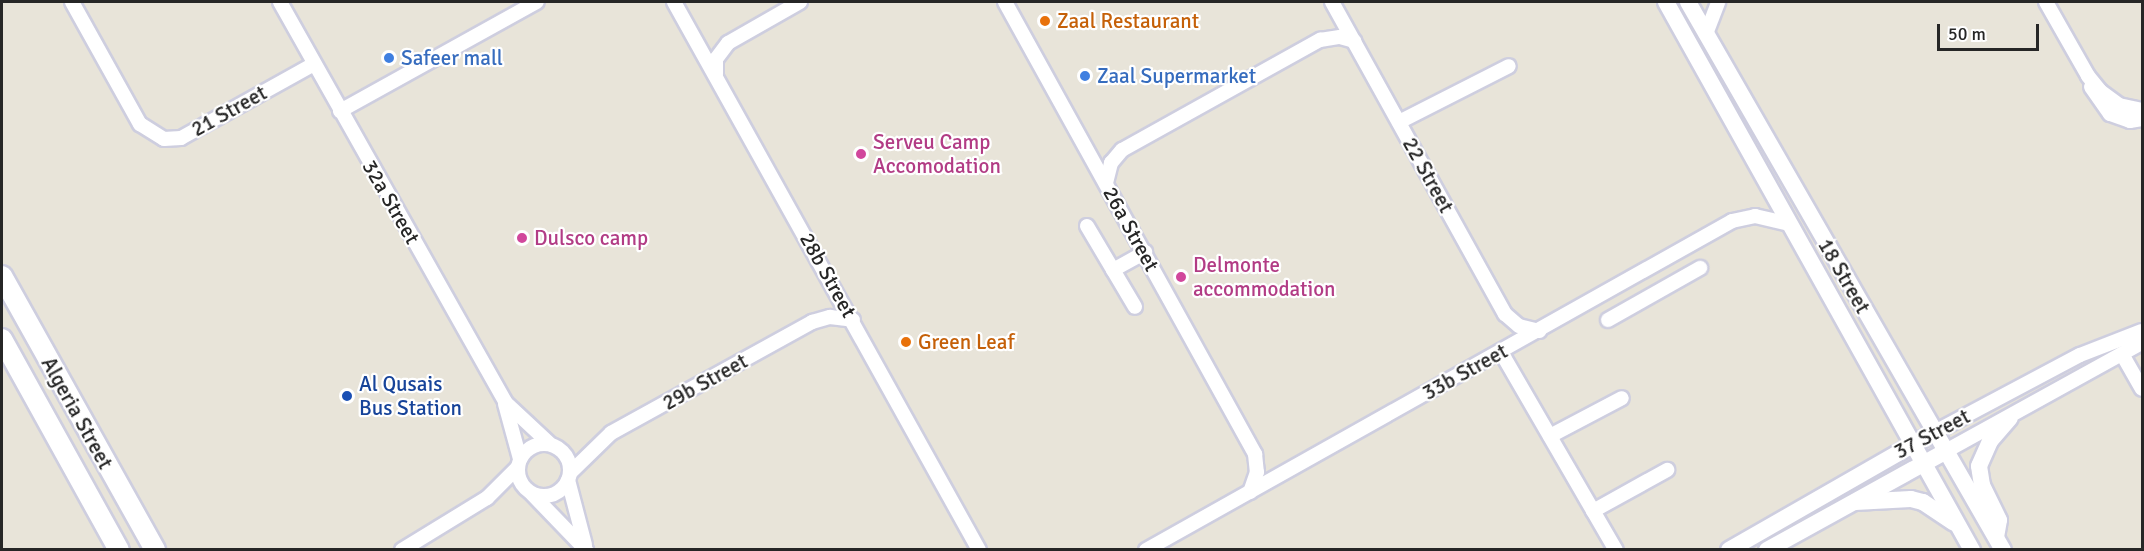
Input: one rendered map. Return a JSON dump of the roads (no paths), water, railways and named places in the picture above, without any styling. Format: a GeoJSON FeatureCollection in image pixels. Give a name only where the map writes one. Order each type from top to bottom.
{"type":"FeatureCollection","features":[{"type":"Feature","properties":{"kind":"main road","name":"Algeria Street"},"geometry":{"type":"LineString","coordinates":[[2,276],[155,549]]}},
{"type":"Feature","properties":{"kind":"main road","name":"Algeria Street"},"geometry":{"type":"LineString","coordinates":[[2,339],[119,549]]}},
{"type":"Feature","properties":{"kind":"street","name":"21 Street"},"geometry":{"type":"LineString","coordinates":[[72,2],[140,124],[164,139],[181,138],[314,64]]}},
{"type":"Feature","properties":{"kind":"street","name":"32a Street"},"geometry":{"type":"LineString","coordinates":[[280,2],[505,402],[519,463]]}},
{"type":"Feature","properties":{"kind":"street"},"geometry":{"type":"LineString","coordinates":[[340,111],[537,2]]}},
{"type":"Feature","properties":{"kind":"street","name":"28b Street"},"geometry":{"type":"LineString","coordinates":[[674,2],[979,549]]}},
{"type":"Feature","properties":{"kind":"street"},"geometry":{"type":"LineString","coordinates":[[716,75],[716,59],[728,43],[800,2]]}},
{"type":"Feature","properties":{"kind":"street","name":"26a Street"},"geometry":{"type":"LineString","coordinates":[[1005,2],[1255,454],[1257,472],[1250,492]]}},
{"type":"Feature","properties":{"kind":"street","name":"22 Street"},"geometry":{"type":"LineString","coordinates":[[1332,2],[1506,314],[1519,326],[1539,331]]}},
{"type":"Feature","properties":{"kind":"street","name":"18 Street"},"geometry":{"type":"LineString","coordinates":[[1666,2],[1972,549]]}},
{"type":"Feature","properties":{"kind":"street","name":"18 Street"},"geometry":{"type":"LineString","coordinates":[[1688,2],[2000,543]]}},
{"type":"Feature","properties":{"kind":"street"},"geometry":{"type":"LineString","coordinates":[[1706,34],[1718,2]]}},
{"type":"Feature","properties":{"kind":"street"},"geometry":{"type":"LineString","coordinates":[[2046,2],[2104,109],[2123,120],[2142,119]]}},
{"type":"Feature","properties":{"kind":"street"},"geometry":{"type":"LineString","coordinates":[[1106,183],[1111,163],[1122,150],[1320,40],[1340,37],[1354,41]]}},
{"type":"Feature","properties":{"kind":"street"},"geometry":{"type":"LineString","coordinates":[[1399,122],[1509,66]]}},
{"type":"Feature","properties":{"kind":"street"},"geometry":{"type":"LineString","coordinates":[[2088,76],[2119,105],[2142,110]]}},
{"type":"Feature","properties":{"kind":"street","name":"33b Street"},"geometry":{"type":"LineString","coordinates":[[1146,549],[1738,218],[1755,216],[1790,224]]}},
{"type":"Feature","properties":{"kind":"street"},"geometry":{"type":"LineString","coordinates":[[1088,226],[1135,307]]}},
{"type":"Feature","properties":{"kind":"street"},"geometry":{"type":"LineString","coordinates":[[1113,270],[1145,252]]}},
{"type":"Feature","properties":{"kind":"street"},"geometry":{"type":"LineString","coordinates":[[1608,320],[1700,268]]}},
{"type":"Feature","properties":{"kind":"street"},"geometry":{"type":"LineString","coordinates":[[1641,274],[1653,294]]}},
{"type":"Feature","properties":{"kind":"street","name":"29b Street"},"geometry":{"type":"LineString","coordinates":[[569,476],[611,434],[812,322],[830,317],[853,320]]}},
{"type":"Feature","properties":{"kind":"street","name":"37 Street"},"geometry":{"type":"LineString","coordinates":[[1729,549],[1912,444],[2080,355],[2142,331]]}},
{"type":"Feature","properties":{"kind":"street","name":"37 Street"},"geometry":{"type":"LineString","coordinates":[[1768,549],[1845,503],[2010,418],[2142,343]]}},
{"type":"Feature","properties":{"kind":"street"},"geometry":{"type":"LineString","coordinates":[[1501,352],[1593,511],[1611,548]]}},
{"type":"Feature","properties":{"kind":"street"},"geometry":{"type":"LineString","coordinates":[[2122,354],[2142,389]]}},
{"type":"Feature","properties":{"kind":"street"},"geometry":{"type":"LineString","coordinates":[[1550,436],[1622,398]]}},
{"type":"Feature","properties":{"kind":"street","name":"32a Street"},"geometry":{"type":"LineString","coordinates":[[505,402],[550,444]]}},
{"type":"Feature","properties":{"kind":"street"},"geometry":{"type":"LineString","coordinates":[[2000,543],[1999,520],[1982,485],[1979,466],[1990,441],[2010,418]]}},
{"type":"Feature","properties":{"kind":"street"},"geometry":{"type":"LineString","coordinates":[[402,549],[487,498],[535,445],[550,444],[563,452],[586,549]]}},
{"type":"Feature","properties":{"kind":"street"},"geometry":{"type":"LineString","coordinates":[[519,463],[520,482],[586,549]]}},
{"type":"Feature","properties":{"kind":"street"},"geometry":{"type":"LineString","coordinates":[[1593,511],[1667,470]]}},
{"type":"Feature","properties":{"kind":"street"},"geometry":{"type":"LineString","coordinates":[[530,493],[552,495],[569,476]]}},
{"type":"Feature","properties":{"kind":"street"},"geometry":{"type":"LineString","coordinates":[[1845,503],[1911,499],[1923,502],[1959,527]]}},
{"type":"Feature","properties":{"kind":"place","name":"Zaal Restaurant"},"geometry":{"type":"Point","coordinates":[1045,21]}},
{"type":"Feature","properties":{"kind":"place","name":"Safeer mall"},"geometry":{"type":"Point","coordinates":[389,58]}},
{"type":"Feature","properties":{"kind":"place","name":"Zaal Supermarket"},"geometry":{"type":"Point","coordinates":[1085,76]}},
{"type":"Feature","properties":{"kind":"place","name":"Serveu Camp Accomodation"},"geometry":{"type":"Point","coordinates":[861,154]}},
{"type":"Feature","properties":{"kind":"place","name":"Dulsco camp"},"geometry":{"type":"Point","coordinates":[522,238]}},
{"type":"Feature","properties":{"kind":"place","name":"Delmonte accommodation"},"geometry":{"type":"Point","coordinates":[1181,277]}},
{"type":"Feature","properties":{"kind":"place","name":"Green Leaf"},"geometry":{"type":"Point","coordinates":[906,342]}},
{"type":"Feature","properties":{"kind":"place","name":"Al Qusais Bus Station"},"geometry":{"type":"Point","coordinates":[347,396]}}]}
